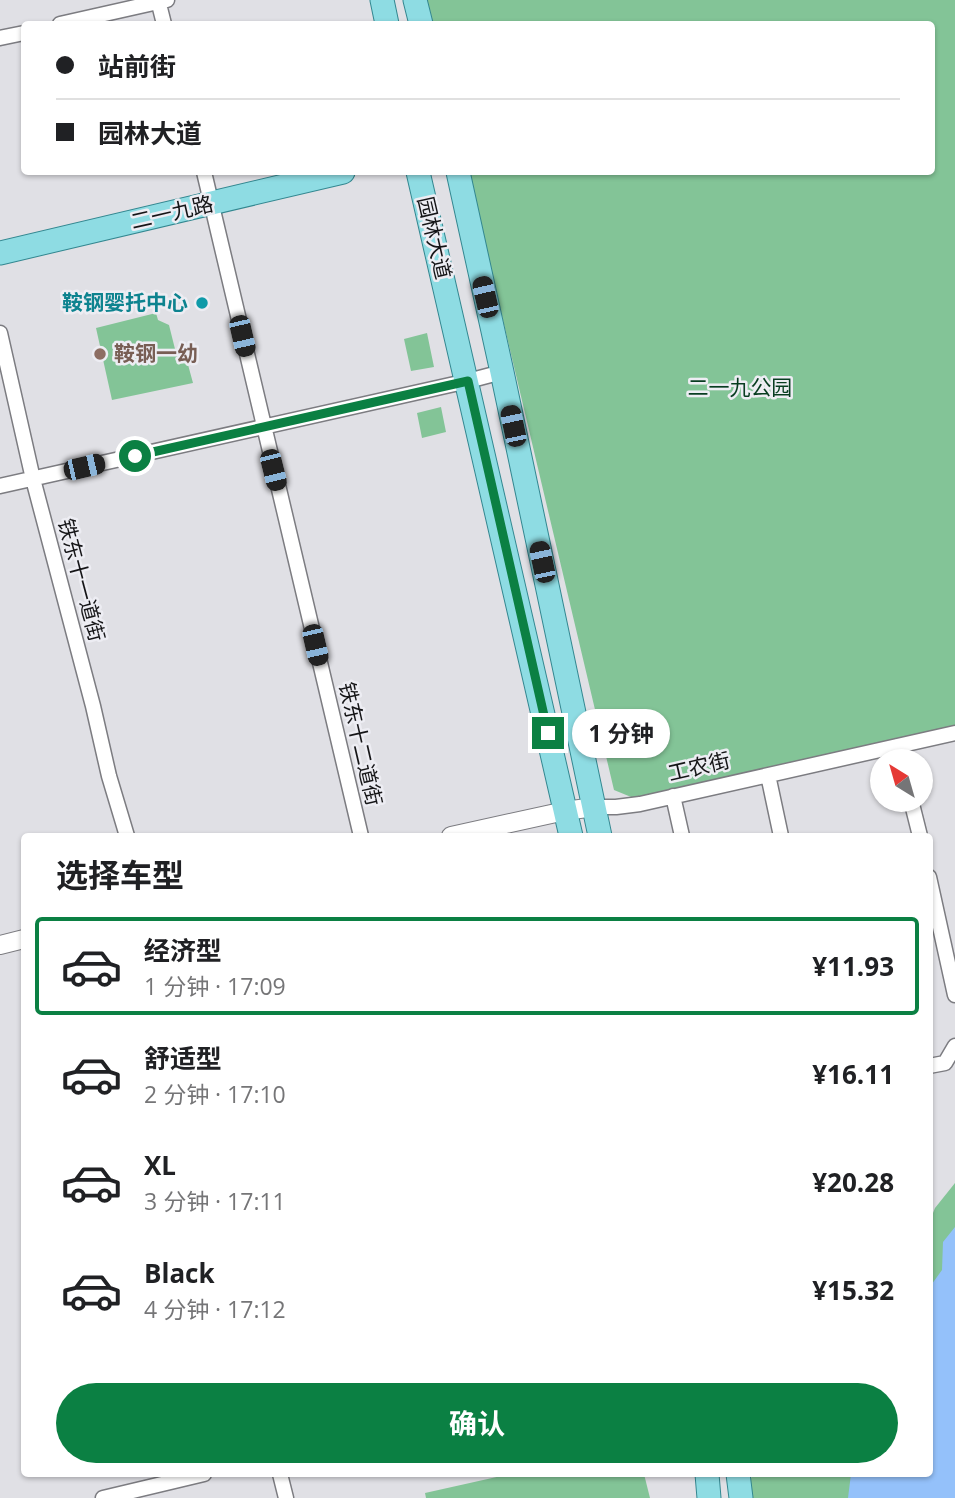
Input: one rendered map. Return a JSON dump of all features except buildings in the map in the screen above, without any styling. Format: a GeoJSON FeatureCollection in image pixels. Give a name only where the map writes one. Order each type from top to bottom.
{"type":"FeatureCollection","features":[{"type":"Feature","properties":{"kind":"main road"},"geometry":{"type":"LineString","coordinates":[[382,0],[386,21]]}},
{"type":"Feature","properties":{"kind":"main road"},"geometry":{"type":"LineString","coordinates":[[415,0],[420,21]]}},
{"type":"Feature","properties":{"kind":"main road","name":"二一九路"},"geometry":{"type":"LineString","coordinates":[[0,253],[331,175]]}},
{"type":"Feature","properties":{"kind":"main road","name":"园林大道"},"geometry":{"type":"LineString","coordinates":[[419,175],[570,833]]}},
{"type":"Feature","properties":{"kind":"main road"},"geometry":{"type":"LineString","coordinates":[[459,175],[599,833]]}},
{"type":"Feature","properties":{"kind":"main road"},"geometry":{"type":"LineString","coordinates":[[707,1477],[709,1498]]}},
{"type":"Feature","properties":{"kind":"main road"},"geometry":{"type":"LineString","coordinates":[[738,1477],[741,1498]]}},
{"type":"Feature","properties":{"kind":"street"},"geometry":{"type":"LineString","coordinates":[[73,21],[161,1],[164,21]]}},
{"type":"Feature","properties":{"kind":"street"},"geometry":{"type":"LineString","coordinates":[[0,38],[21,34]]}},
{"type":"Feature","properties":{"kind":"street","name":"铁东十二道街"},"geometry":{"type":"LineString","coordinates":[[205,175],[360,833]]}},
{"type":"Feature","properties":{"kind":"street","name":"铁东十一道街"},"geometry":{"type":"LineString","coordinates":[[0,333],[33,479],[126,833]]}},
{"type":"Feature","properties":{"kind":"street"},"geometry":{"type":"LineString","coordinates":[[0,486],[502,372]]}},
{"type":"Feature","properties":{"kind":"street","name":"工农街"},"geometry":{"type":"LineString","coordinates":[[476,833],[502,830],[565,811],[640,804],[955,733]]}},
{"type":"Feature","properties":{"kind":"street"},"geometry":{"type":"LineString","coordinates":[[768,775],[780,833]]}},
{"type":"Feature","properties":{"kind":"street"},"geometry":{"type":"LineString","coordinates":[[560,787],[571,802],[594,807]]}},
{"type":"Feature","properties":{"kind":"street"},"geometry":{"type":"LineString","coordinates":[[673,796],[681,833]]}},
{"type":"Feature","properties":{"kind":"street"},"geometry":{"type":"LineString","coordinates":[[914,812],[919,833]]}},
{"type":"Feature","properties":{"kind":"street"},"geometry":{"type":"LineString","coordinates":[[933,895],[955,995]]}},
{"type":"Feature","properties":{"kind":"street"},"geometry":{"type":"LineString","coordinates":[[0,945],[21,940]]}},
{"type":"Feature","properties":{"kind":"street"},"geometry":{"type":"LineString","coordinates":[[933,1065],[945,1063],[955,1046]]}},
{"type":"Feature","properties":{"kind":"street"},"geometry":{"type":"LineString","coordinates":[[103,1498],[191,1477]]}},
{"type":"Feature","properties":{"kind":"street"},"geometry":{"type":"LineString","coordinates":[[281,1477],[286,1498]]}},
{"type":"Feature","properties":{"kind":"green space","name":"二一九公园"},"geometry":{"type":"Polygon","coordinates":[[[427,0],[955,0],[955,729],[636,799],[614,790],[469,175],[935,175],[935,21],[432,21],[427,0]]]}},
{"type":"Feature","properties":{"kind":"green space"},"geometry":{"type":"Polygon","coordinates":[[[156,313],[158,320],[169,325],[175,349],[184,350],[193,383],[112,400],[96,328],[156,313]]]}},
{"type":"Feature","properties":{"kind":"green space"},"geometry":{"type":"Polygon","coordinates":[[[427,333],[434,367],[411,371],[404,339],[427,333]]]}},
{"type":"Feature","properties":{"kind":"green space"},"geometry":{"type":"Polygon","coordinates":[[[441,407],[446,432],[422,438],[417,413],[441,407]]]}},
{"type":"Feature","properties":{"kind":"green space"},"geometry":{"type":"Polygon","coordinates":[[[955,1183],[955,1498],[751,1498],[749,1478],[752,1477],[933,1477],[935,1208],[955,1183]]]}},
{"type":"Feature","properties":{"kind":"green space"},"geometry":{"type":"Polygon","coordinates":[[[497,1477],[645,1477],[650,1498],[426,1498],[425,1493],[497,1477]]]}},
{"type":"Feature","properties":{"kind":"water"},"geometry":{"type":"Polygon","coordinates":[[[955,1227],[955,1498],[848,1498],[851,1477],[933,1477],[933,1282],[942,1270],[943,1242],[955,1227]]]}},
{"type":"Feature","properties":{"kind":"place","name":"鞍钢婴托中心"},"geometry":{"type":"Point","coordinates":[202,303]}},
{"type":"Feature","properties":{"kind":"place","name":"鞍钢一幼"},"geometry":{"type":"Point","coordinates":[100,354]}},
{"type":"Feature","properties":{"kind":"route"},"geometry":{"type":"LineString","coordinates":[[135,456],[468,381],[548,733]]}}]}
